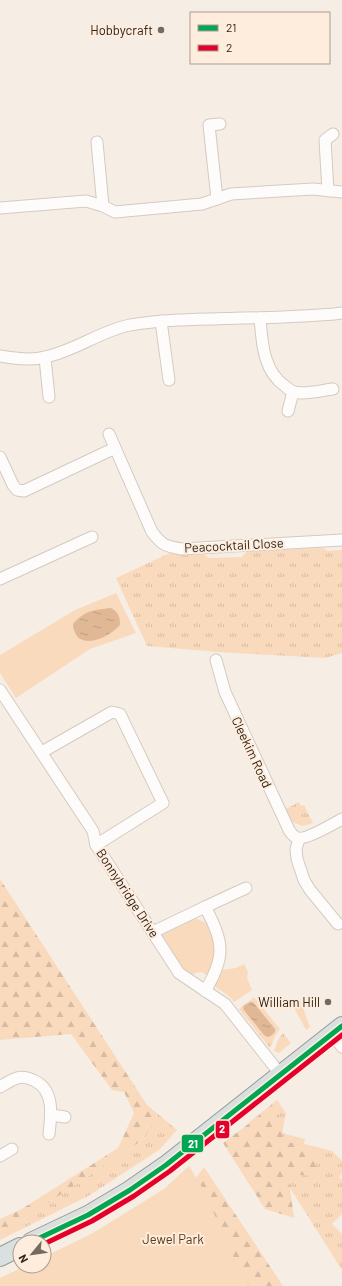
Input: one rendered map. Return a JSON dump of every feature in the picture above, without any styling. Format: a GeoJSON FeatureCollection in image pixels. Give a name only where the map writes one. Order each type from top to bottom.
{"type":"FeatureCollection","features":[{"type":"Feature","properties":{"kind":"main road"},"geometry":{"type":"LineString","coordinates":[[48,1234],[88,1215],[130,1190],[166,1165],[281,1075],[339,1036]]}},
{"type":"Feature","properties":{"kind":"main road"},"geometry":{"type":"LineString","coordinates":[[0,1257],[12,1251]]}},
{"type":"Feature","properties":{"kind":"street"},"geometry":{"type":"LineString","coordinates":[[217,199],[209,125],[220,124]]}},
{"type":"Feature","properties":{"kind":"street"},"geometry":{"type":"LineString","coordinates":[[328,191],[325,140],[333,134]]}},
{"type":"Feature","properties":{"kind":"street"},"geometry":{"type":"LineString","coordinates":[[97,142],[103,206]]}},
{"type":"Feature","properties":{"kind":"street"},"geometry":{"type":"LineString","coordinates":[[0,208],[86,201],[103,206],[115,212],[202,204],[231,194],[313,189],[342,192]]}},
{"type":"Feature","properties":{"kind":"street"},"geometry":{"type":"LineString","coordinates":[[0,356],[19,359],[44,358],[69,350],[98,336],[129,326],[161,321],[260,318],[342,313]]}},
{"type":"Feature","properties":{"kind":"street"},"geometry":{"type":"LineString","coordinates":[[260,318],[262,346],[268,365],[278,381],[293,392],[305,393],[333,389]]}},
{"type":"Feature","properties":{"kind":"street"},"geometry":{"type":"LineString","coordinates":[[161,321],[169,380]]}},
{"type":"Feature","properties":{"kind":"street"},"geometry":{"type":"LineString","coordinates":[[44,358],[49,397]]}},
{"type":"Feature","properties":{"kind":"street"},"geometry":{"type":"LineString","coordinates":[[288,411],[293,392]]}},
{"type":"Feature","properties":{"kind":"street","name":"Peacocktail Close"},"geometry":{"type":"LineString","coordinates":[[109,434],[152,532],[160,542],[168,547],[182,549],[342,540]]}},
{"type":"Feature","properties":{"kind":"street"},"geometry":{"type":"LineString","coordinates":[[0,457],[13,485],[17,490],[24,491],[115,448]]}},
{"type":"Feature","properties":{"kind":"street"},"geometry":{"type":"LineString","coordinates":[[0,579],[92,537]]}},
{"type":"Feature","properties":{"kind":"street","name":"Cleekim Road"},"geometry":{"type":"LineString","coordinates":[[216,660],[224,692],[289,830],[293,836],[298,839]]}},
{"type":"Feature","properties":{"kind":"street","name":"Bonnybridge Drive"},"geometry":{"type":"LineString","coordinates":[[0,690],[93,831],[96,845],[180,973],[225,1004],[281,1075]]}},
{"type":"Feature","properties":{"kind":"street"},"geometry":{"type":"LineString","coordinates":[[42,752],[112,712],[120,714],[163,803],[96,845]]}},
{"type":"Feature","properties":{"kind":"street"},"geometry":{"type":"LineString","coordinates":[[338,924],[310,890],[304,880],[297,860],[296,849],[298,839],[312,834],[342,819]]}},
{"type":"Feature","properties":{"kind":"street"},"geometry":{"type":"LineString","coordinates":[[153,932],[246,888]]}},
{"type":"Feature","properties":{"kind":"street"},"geometry":{"type":"LineString","coordinates":[[205,907],[214,923],[220,944],[220,962],[205,991]]}},
{"type":"Feature","properties":{"kind":"street"},"geometry":{"type":"LineString","coordinates":[[0,1087],[16,1078],[23,1077],[39,1083],[47,1092],[50,1099],[51,1115],[49,1134]]}},
{"type":"Feature","properties":{"kind":"street"},"geometry":{"type":"LineString","coordinates":[[51,1115],[65,1117]]}},
{"type":"Feature","properties":{"kind":"street"},"geometry":{"type":"LineString","coordinates":[[0,1156],[12,1149]]}},
{"type":"Feature","properties":{"kind":"green space"},"geometry":{"type":"Polygon","coordinates":[[[323,548],[328,551],[342,550],[342,653],[325,658],[218,652],[147,646],[116,578],[172,552],[182,555],[204,554],[208,558],[242,557],[247,551],[323,548]]]}},
{"type":"Feature","properties":{"kind":"green space"},"geometry":{"type":"Polygon","coordinates":[[[116,593],[136,633],[90,649],[16,698],[0,673],[0,655],[75,610],[116,593]]]}},
{"type":"Feature","properties":{"kind":"green space"},"geometry":{"type":"Polygon","coordinates":[[[299,802],[301,806],[304,805],[313,823],[303,826],[292,822],[286,809],[299,802]]]}},
{"type":"Feature","properties":{"kind":"green space"},"geometry":{"type":"Polygon","coordinates":[[[0,879],[147,1105],[158,1114],[144,1139],[24,1219],[0,1230],[0,1219],[20,1210],[118,1148],[134,1113],[124,1092],[112,1090],[71,1034],[0,1040],[0,879]]]}},
{"type":"Feature","properties":{"kind":"green space"},"geometry":{"type":"Polygon","coordinates":[[[193,917],[206,923],[214,943],[214,961],[207,975],[201,972],[188,975],[161,934],[193,917]]]}},
{"type":"Feature","properties":{"kind":"green space"},"geometry":{"type":"Polygon","coordinates":[[[244,964],[248,972],[247,978],[252,990],[234,1002],[230,997],[213,985],[221,970],[236,968],[244,964]]]}},
{"type":"Feature","properties":{"kind":"green space"},"geometry":{"type":"Polygon","coordinates":[[[254,997],[280,1029],[269,1047],[239,1009],[254,997]]]}},
{"type":"Feature","properties":{"kind":"green space"},"geometry":{"type":"Polygon","coordinates":[[[300,1000],[310,1027],[306,1030],[293,1006],[300,1000]]]}},
{"type":"Feature","properties":{"kind":"green space"},"geometry":{"type":"Polygon","coordinates":[[[283,1033],[291,1043],[279,1053],[274,1051],[278,1040],[283,1033]]]}},
{"type":"Feature","properties":{"kind":"green space"},"geometry":{"type":"Polygon","coordinates":[[[277,1100],[286,1113],[282,1133],[305,1139],[304,1144],[332,1151],[342,1161],[342,1173],[339,1177],[342,1180],[342,1214],[332,1224],[342,1234],[342,1270],[271,1158],[247,1124],[277,1100]]]}},
{"type":"Feature","properties":{"kind":"green space"},"geometry":{"type":"Polygon","coordinates":[[[275,1104],[285,1141],[319,1152],[314,1176],[288,1174],[294,1218],[265,1209],[223,1143],[275,1104]]]}},
{"type":"Feature","properties":{"kind":"green space"},"geometry":{"type":"Polygon","coordinates":[[[158,1114],[177,1130],[159,1150],[90,1195],[0,1240],[0,1230],[24,1219],[144,1139],[158,1114]]]}},
{"type":"Feature","properties":{"kind":"green space","name":"Jewel Park"},"geometry":{"type":"Polygon","coordinates":[[[189,1166],[203,1189],[238,1267],[250,1286],[0,1286],[0,1278],[12,1272],[12,1274],[52,1274],[52,1253],[93,1233],[164,1189],[189,1166]]]}},
{"type":"Feature","properties":{"kind":"green space"},"geometry":{"type":"Polygon","coordinates":[[[204,1167],[283,1286],[214,1286],[192,1183],[204,1167]]]}},
{"type":"Feature","properties":{"kind":"water"},"geometry":{"type":"Polygon","coordinates":[[[111,608],[118,615],[120,625],[108,635],[93,641],[86,641],[75,633],[73,624],[77,619],[86,613],[111,608]]]}},
{"type":"Feature","properties":{"kind":"water"},"geometry":{"type":"Polygon","coordinates":[[[250,1002],[253,1002],[275,1029],[275,1032],[270,1036],[267,1037],[264,1035],[243,1009],[244,1006],[250,1002]]]}},
{"type":"Feature","properties":{"kind":"transit line","name":"21"},"geometry":{"type":"LineString","coordinates":[[48,1234],[88,1215],[130,1190],[166,1165],[342,1026]]}},
{"type":"Feature","properties":{"kind":"transit line","name":"2"},"geometry":{"type":"LineString","coordinates":[[52,1240],[92,1221],[134,1196],[170,1171],[342,1035]]}},
{"type":"Feature","properties":{"kind":"place","name":"Hobbycraft"},"geometry":{"type":"Point","coordinates":[161,30]}},
{"type":"Feature","properties":{"kind":"place","name":"William Hill"},"geometry":{"type":"Point","coordinates":[328,1002]}}]}
